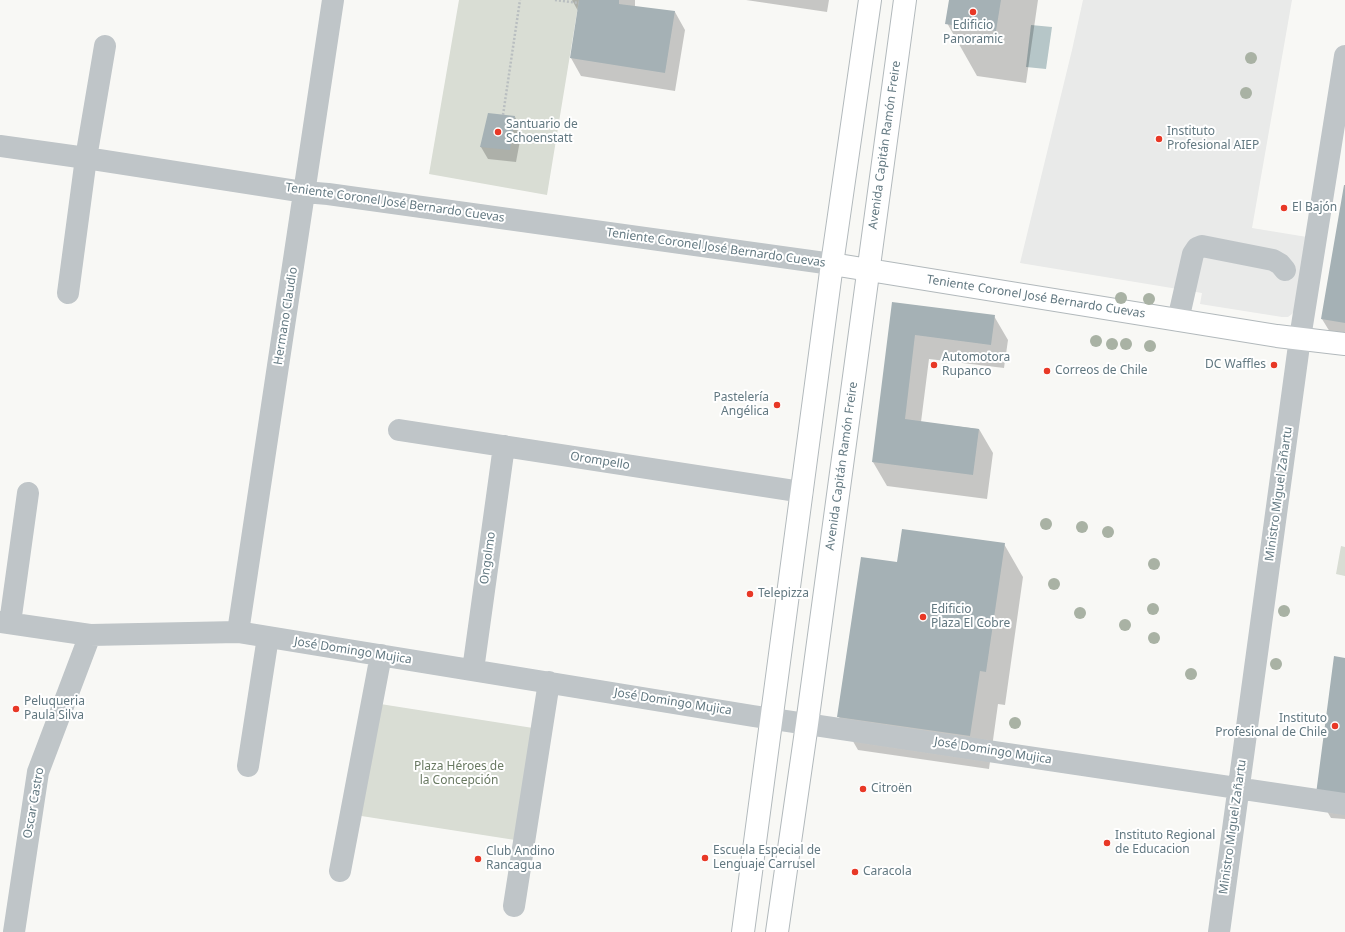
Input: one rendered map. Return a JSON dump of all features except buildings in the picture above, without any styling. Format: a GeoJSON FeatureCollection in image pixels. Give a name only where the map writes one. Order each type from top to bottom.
{"type":"FeatureCollection","features":[{"type":"Feature","properties":{"kind":"main road"},"geometry":{"type":"LineString","coordinates":[[743,932],[832,264],[870,0]]}},
{"type":"Feature","properties":{"kind":"main road","name":"Avenida Capitán Ramón Freire"},"geometry":{"type":"LineString","coordinates":[[777,932],[807,724],[905,0]]}},
{"type":"Feature","properties":{"kind":"main road","name":"Teniente Coronel José Bernardo Cuevas"},"geometry":{"type":"LineString","coordinates":[[832,264],[1178,320],[1345,344]]}},
{"type":"Feature","properties":{"kind":"street","name":"Hermano Claudio"},"geometry":{"type":"LineString","coordinates":[[238,632],[333,0]]}},
{"type":"Feature","properties":{"kind":"street"},"geometry":{"type":"LineString","coordinates":[[68,293],[86,158],[105,46]]}},
{"type":"Feature","properties":{"kind":"street","name":"Ministro Miguel Zañartu"},"geometry":{"type":"LineString","coordinates":[[1219,932],[1300,338],[1345,56]]}},
{"type":"Feature","properties":{"kind":"street","name":"Teniente Coronel José Bernardo Cuevas"},"geometry":{"type":"LineString","coordinates":[[0,146],[304,192],[328,194],[832,264]]}},
{"type":"Feature","properties":{"kind":"street"},"geometry":{"type":"LineString","coordinates":[[1178,320],[1193,254],[1197,248],[1202,246],[1272,260],[1280,264],[1284,270]]}},
{"type":"Feature","properties":{"kind":"street","name":"Orompello"},"geometry":{"type":"LineString","coordinates":[[399,430],[802,492]]}},
{"type":"Feature","properties":{"kind":"street","name":"Ongolmo"},"geometry":{"type":"LineString","coordinates":[[473,670],[504,446]]}},
{"type":"Feature","properties":{"kind":"street"},"geometry":{"type":"LineString","coordinates":[[5,622],[28,493]]}},
{"type":"Feature","properties":{"kind":"street","name":"José Domingo Mujica"},"geometry":{"type":"LineString","coordinates":[[5,622],[90,635],[238,632],[807,724],[1345,804]]}},
{"type":"Feature","properties":{"kind":"street","name":"Oscar Castro"},"geometry":{"type":"LineString","coordinates":[[14,932],[38,772],[90,635]]}},
{"type":"Feature","properties":{"kind":"street"},"geometry":{"type":"LineString","coordinates":[[248,766],[268,637]]}},
{"type":"Feature","properties":{"kind":"street"},"geometry":{"type":"LineString","coordinates":[[340,871],[381,655]]}},
{"type":"Feature","properties":{"kind":"street"},"geometry":{"type":"LineString","coordinates":[[514,906],[549,682]]}},
{"type":"Feature","properties":{"kind":"path"},"geometry":{"type":"LineString","coordinates":[[503,115],[520,0]]}},
{"type":"Feature","properties":{"kind":"path"},"geometry":{"type":"LineString","coordinates":[[555,0],[578,3]]}},
{"type":"Feature","properties":{"kind":"shaded area","name":"Instituto Profesional AIEP"},"geometry":{"type":"Polygon","coordinates":[[[1083,0],[1292,0],[1252,228],[1307,237],[1295,310],[1288,317],[1200,304],[1202,293],[1020,263],[1083,0]]]}},
{"type":"Feature","properties":{"kind":"shaded area"},"geometry":{"type":"Polygon","coordinates":[[[1031,25],[1052,27],[1046,69],[1026,67],[1031,25]]]}},
{"type":"Feature","properties":{"kind":"green space"},"geometry":{"type":"Polygon","coordinates":[[[459,0],[579,0],[547,195],[429,174],[459,0]]]}},
{"type":"Feature","properties":{"kind":"green space"},"geometry":{"type":"Polygon","coordinates":[[[1341,546],[1345,547],[1345,576],[1336,574],[1341,546]]]}},
{"type":"Feature","properties":{"kind":"green space","name":"Plaza Héroes de la Concepción"},"geometry":{"type":"Polygon","coordinates":[[[374,703],[533,728],[515,840],[355,815],[374,703]]]}},
{"type":"Feature","properties":{"kind":"place","name":"Edificio Panoramic"},"geometry":{"type":"Point","coordinates":[973,12]}},
{"type":"Feature","properties":{"kind":"place","name":"Santuario de Schoenstatt"},"geometry":{"type":"Point","coordinates":[498,132]}},
{"type":"Feature","properties":{"kind":"place","name":"Instituto Profesional AIEP"},"geometry":{"type":"Point","coordinates":[1159,139]}},
{"type":"Feature","properties":{"kind":"place","name":"El Bajón"},"geometry":{"type":"Point","coordinates":[1284,208]}},
{"type":"Feature","properties":{"kind":"place","name":"Automotora Rupanco"},"geometry":{"type":"Point","coordinates":[934,365]}},
{"type":"Feature","properties":{"kind":"place","name":"DC Waffles"},"geometry":{"type":"Point","coordinates":[1274,365]}},
{"type":"Feature","properties":{"kind":"place","name":"Correos de Chile"},"geometry":{"type":"Point","coordinates":[1047,371]}},
{"type":"Feature","properties":{"kind":"place","name":"Pastelería Angélica"},"geometry":{"type":"Point","coordinates":[777,405]}},
{"type":"Feature","properties":{"kind":"place","name":"Telepizza"},"geometry":{"type":"Point","coordinates":[750,594]}},
{"type":"Feature","properties":{"kind":"place","name":"Edificio Plaza El Cobre"},"geometry":{"type":"Point","coordinates":[923,617]}},
{"type":"Feature","properties":{"kind":"place","name":"Peluqueria Paula Silva"},"geometry":{"type":"Point","coordinates":[16,709]}},
{"type":"Feature","properties":{"kind":"place","name":"Instituto Profesional de Chile"},"geometry":{"type":"Point","coordinates":[1335,726]}},
{"type":"Feature","properties":{"kind":"place","name":"Citroën"},"geometry":{"type":"Point","coordinates":[863,789]}},
{"type":"Feature","properties":{"kind":"place","name":"Instituto Regional de Educacion"},"geometry":{"type":"Point","coordinates":[1107,843]}},
{"type":"Feature","properties":{"kind":"place","name":"Escuela Especial de Lenguaje Carrusel"},"geometry":{"type":"Point","coordinates":[705,858]}},
{"type":"Feature","properties":{"kind":"place","name":"Club Andino Rancagua"},"geometry":{"type":"Point","coordinates":[478,859]}},
{"type":"Feature","properties":{"kind":"place","name":"Caracola"},"geometry":{"type":"Point","coordinates":[855,872]}}]}
